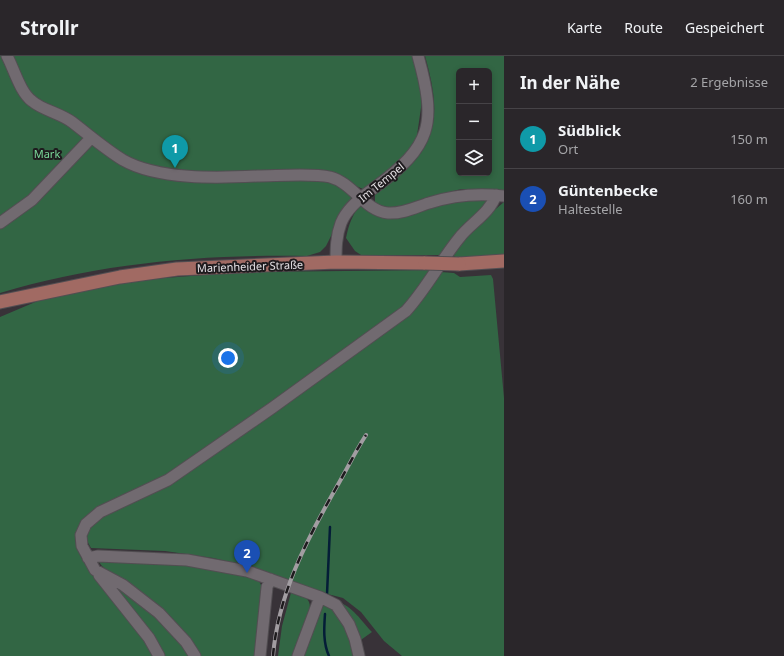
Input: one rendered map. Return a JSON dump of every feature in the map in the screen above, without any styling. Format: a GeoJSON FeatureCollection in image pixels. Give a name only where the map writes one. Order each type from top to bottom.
{"type":"FeatureCollection","features":[{"type":"Feature","properties":{"kind":"main road","name":"Marienheider Straße"},"geometry":{"type":"LineString","coordinates":[[0,302],[120,277],[177,269],[336,262],[459,264],[504,261]]}},
{"type":"Feature","properties":{"kind":"street"},"geometry":{"type":"LineString","coordinates":[[7,56],[24,91],[31,101],[56,112],[124,160],[140,167],[160,172],[206,177],[290,175],[330,177],[348,186],[380,211],[389,213],[412,210],[429,203],[454,197],[470,195],[500,195]]}},
{"type":"Feature","properties":{"kind":"street","name":"Im Tempel"},"geometry":{"type":"LineString","coordinates":[[336,262],[338,234],[341,222],[347,212],[361,197],[406,163],[419,145],[425,132],[428,119],[428,103],[418,56]]}},
{"type":"Feature","properties":{"kind":"street"},"geometry":{"type":"LineString","coordinates":[[0,223],[32,200],[91,138]]}},
{"type":"Feature","properties":{"kind":"street"},"geometry":{"type":"LineString","coordinates":[[159,656],[155,646],[95,570],[88,558],[82,546],[81,535],[86,524],[91,518],[168,480],[272,408],[406,311],[421,295],[460,236],[488,210],[500,195]]}},
{"type":"Feature","properties":{"kind":"street"},"geometry":{"type":"LineString","coordinates":[[88,558],[98,556],[187,560],[247,571],[320,597],[336,605],[349,624],[355,639],[359,656]]}},
{"type":"Feature","properties":{"kind":"street"},"geometry":{"type":"LineString","coordinates":[[95,570],[123,585],[159,613],[186,642],[195,656]]}},
{"type":"Feature","properties":{"kind":"street"},"geometry":{"type":"LineString","coordinates":[[260,656],[267,587],[270,579]]}},
{"type":"Feature","properties":{"kind":"street"},"geometry":{"type":"LineString","coordinates":[[298,656],[320,597]]}},
{"type":"Feature","properties":{"kind":"street"},"geometry":{"type":"LineString","coordinates":[[124,605],[144,601]]}},
{"type":"Feature","properties":{"kind":"green space","name":"Mark"},"geometry":{"type":"Polygon","coordinates":[[[0,56],[4,56],[32,108],[38,107],[9,56],[412,56],[423,94],[415,149],[363,189],[331,175],[152,170],[330,179],[354,197],[344,210],[326,246],[320,252],[307,256],[230,257],[152,262],[75,274],[0,293],[0,56]]]}},
{"type":"Feature","properties":{"kind":"green space"},"geometry":{"type":"Polygon","coordinates":[[[425,56],[504,56],[504,193],[464,189],[406,206],[394,208],[383,207],[375,202],[375,195],[411,165],[428,140],[434,113],[432,85],[425,56]]]}},
{"type":"Feature","properties":{"kind":"green space"},"geometry":{"type":"Polygon","coordinates":[[[465,199],[487,199],[487,203],[444,255],[361,255],[355,251],[346,238],[351,220],[361,204],[382,215],[465,199]]]}},
{"type":"Feature","properties":{"kind":"green space"},"geometry":{"type":"Polygon","coordinates":[[[504,202],[504,256],[490,258],[456,257],[451,255],[471,230],[504,202]]]}},
{"type":"Feature","properties":{"kind":"green space"},"geometry":{"type":"Polygon","coordinates":[[[435,270],[404,308],[168,478],[111,505],[77,537],[78,551],[83,561],[157,656],[0,656],[0,317],[40,300],[88,287],[152,279],[242,272],[435,270]]]}},
{"type":"Feature","properties":{"kind":"green space"},"geometry":{"type":"Polygon","coordinates":[[[441,272],[454,273],[460,277],[491,275],[493,279],[504,398],[504,656],[402,656],[384,641],[361,612],[343,598],[320,592],[247,566],[213,558],[165,551],[91,548],[85,537],[91,522],[168,482],[407,314],[441,272]]]}},
{"type":"Feature","properties":{"kind":"green space"},"geometry":{"type":"Polygon","coordinates":[[[96,558],[165,561],[252,576],[259,581],[263,589],[255,656],[197,656],[124,584],[102,566],[96,558]]]}},
{"type":"Feature","properties":{"kind":"green space"},"geometry":{"type":"Polygon","coordinates":[[[107,578],[157,615],[193,656],[161,656],[107,578]]]}},
{"type":"Feature","properties":{"kind":"green space"},"geometry":{"type":"Polygon","coordinates":[[[292,589],[308,600],[310,607],[309,614],[292,656],[278,656],[282,626],[292,589]]]}},
{"type":"Feature","properties":{"kind":"green space"},"geometry":{"type":"Polygon","coordinates":[[[337,602],[352,610],[372,632],[358,642],[337,602]]]}},
{"type":"Feature","properties":{"kind":"green space"},"geometry":{"type":"Polygon","coordinates":[[[328,605],[347,626],[356,656],[302,656],[322,606],[328,605]]]}},
{"type":"Feature","properties":{"kind":"waterway"},"geometry":{"type":"LineString","coordinates":[[327,594],[330,527]]}},
{"type":"Feature","properties":{"kind":"waterway"},"geometry":{"type":"LineString","coordinates":[[325,614],[325,641],[329,656]]}},
{"type":"Feature","properties":{"kind":"railway"},"geometry":{"type":"LineString","coordinates":[[273,656],[281,611],[295,569],[314,528],[366,435]]}},
{"type":"Feature","properties":{"kind":"place","name":"Südblick"},"geometry":{"type":"Point","coordinates":[175,168]}},
{"type":"Feature","properties":{"kind":"place","name":"Güntenbecke"},"geometry":{"type":"Point","coordinates":[247,573]}}]}
